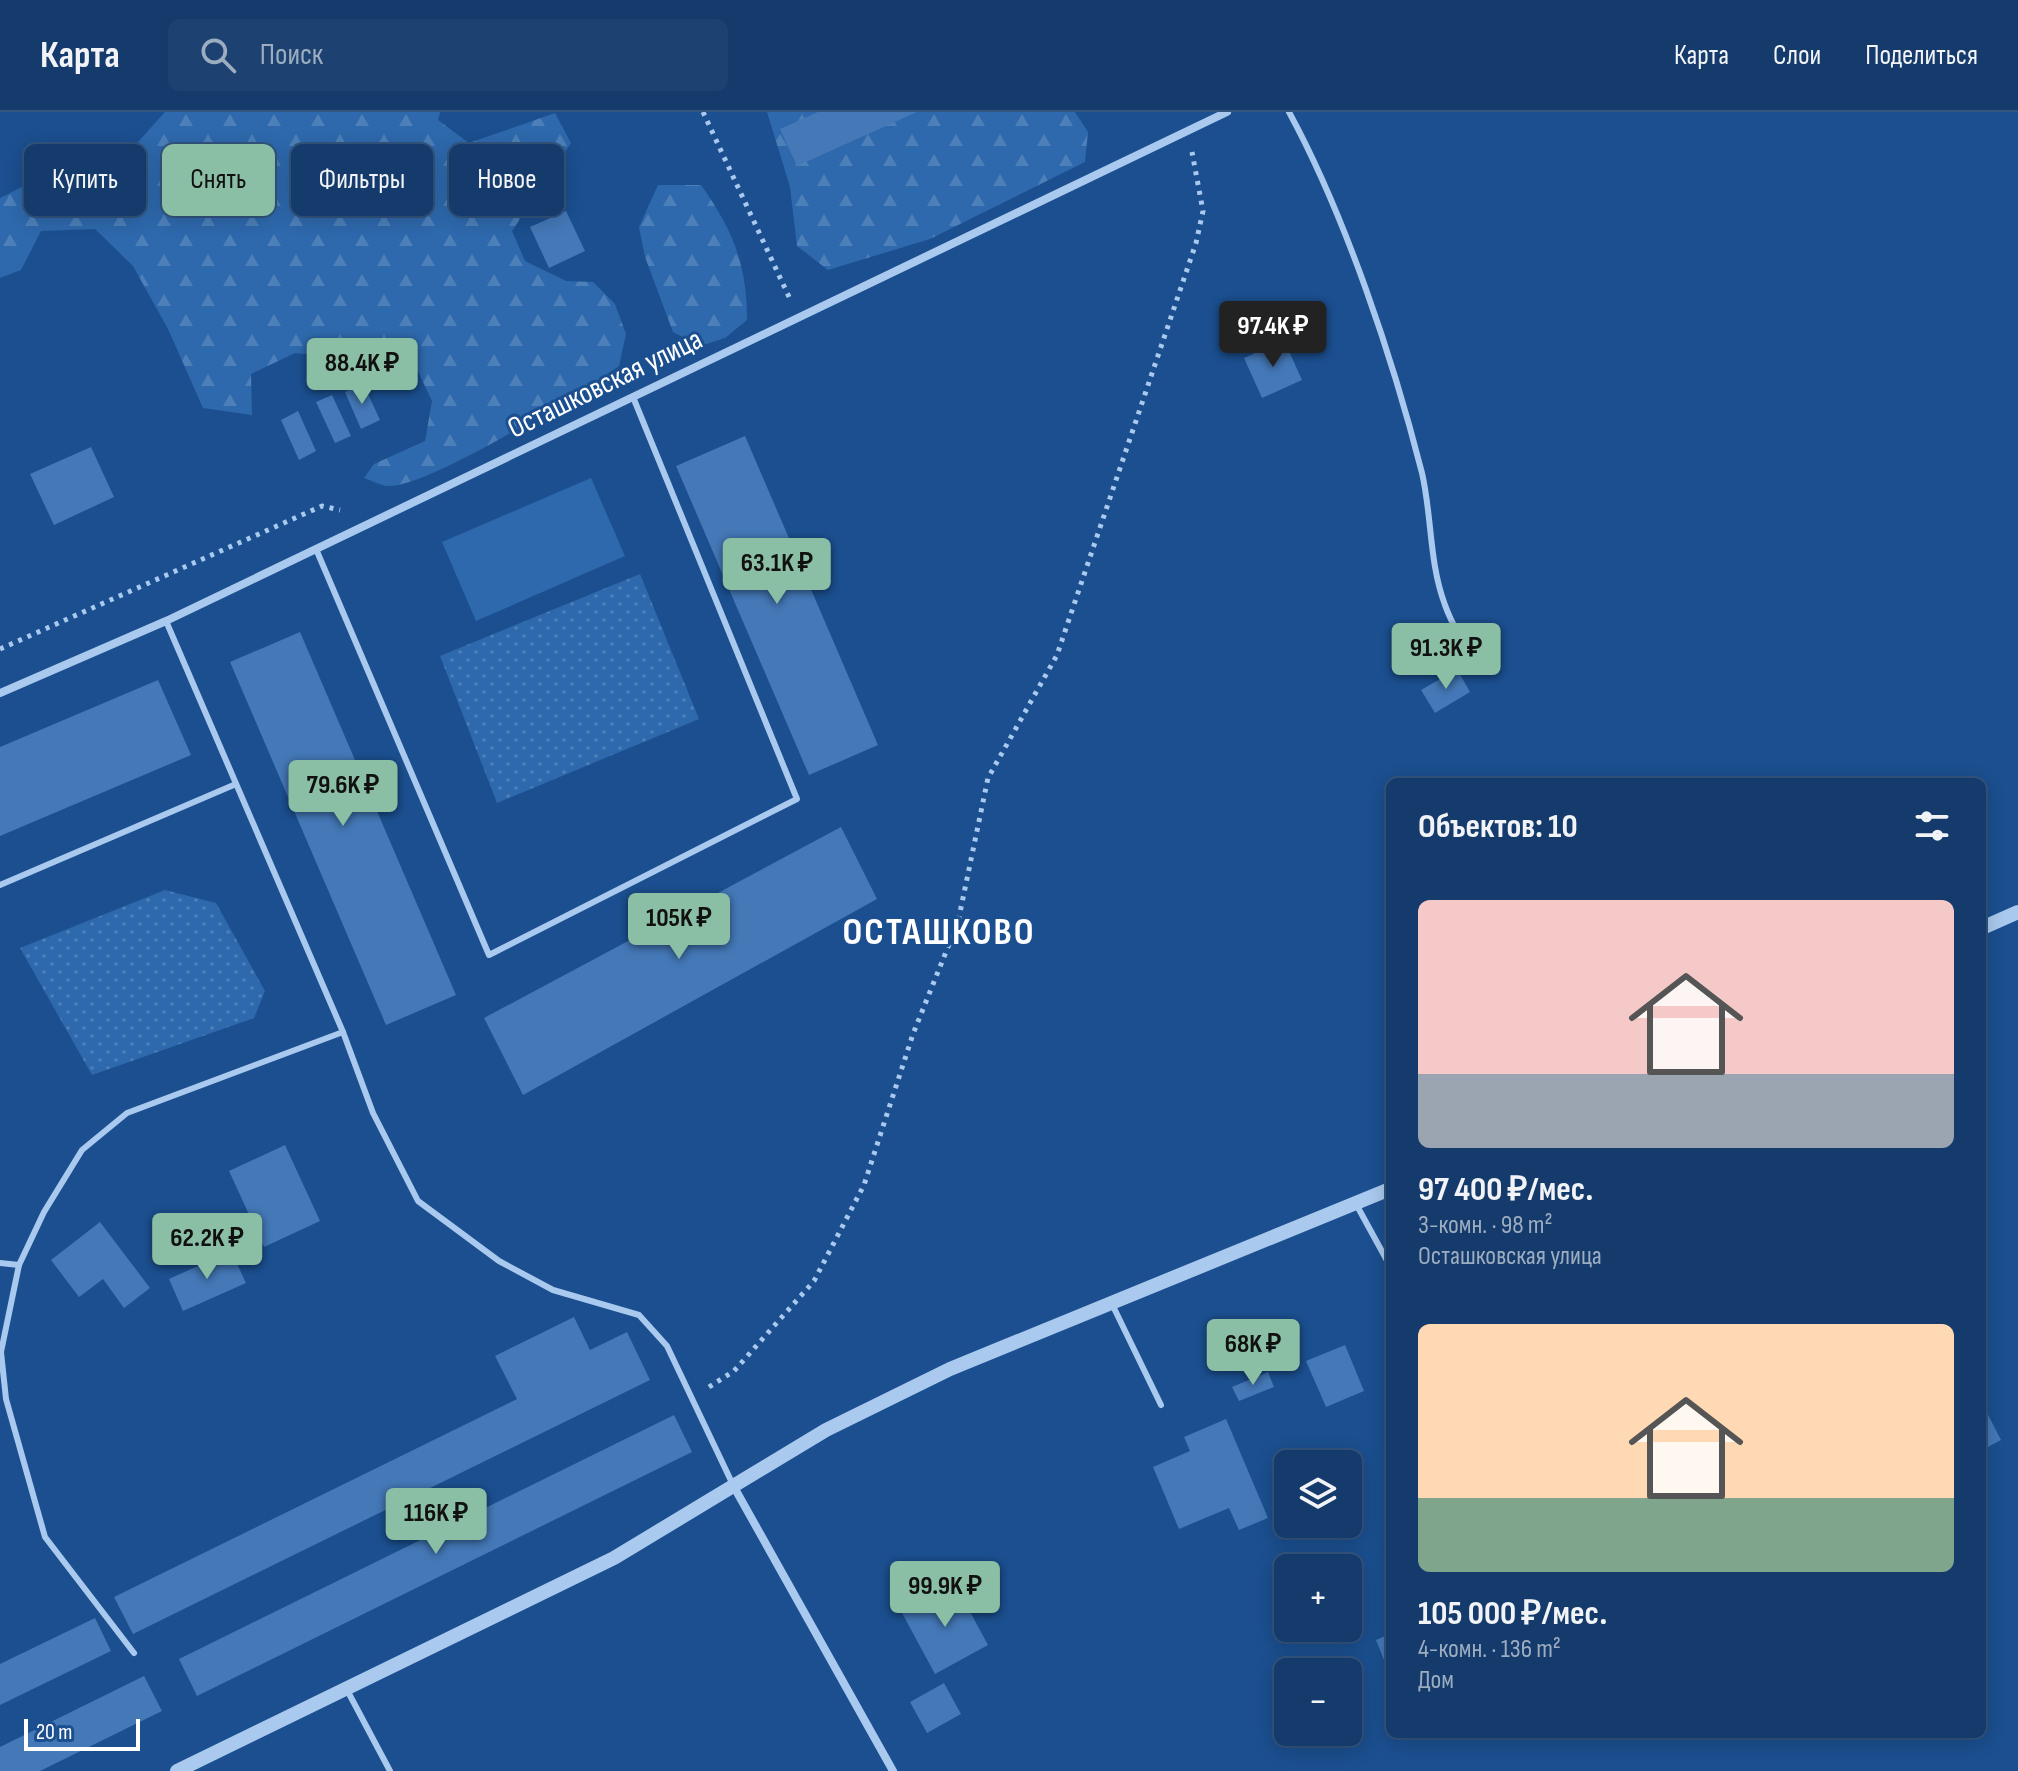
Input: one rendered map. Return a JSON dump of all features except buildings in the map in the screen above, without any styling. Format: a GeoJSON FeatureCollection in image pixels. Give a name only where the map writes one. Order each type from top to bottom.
{"type":"FeatureCollection","features":[{"type":"Feature","properties":{"kind":"street","name":"Осташковская улица"},"geometry":{"type":"LineString","coordinates":[[0,693],[166,621],[1227,112]]}},
{"type":"Feature","properties":{"kind":"street"},"geometry":{"type":"LineString","coordinates":[[1986,926],[2018,912]]}},
{"type":"Feature","properties":{"kind":"street"},"geometry":{"type":"LineString","coordinates":[[177,1771],[614,1558],[826,1430],[950,1369],[1386,1191]]}},
{"type":"Feature","properties":{"kind":"street"},"geometry":{"type":"LineString","coordinates":[[734,1487],[893,1771]]}},
{"type":"Feature","properties":{"kind":"lane"},"geometry":{"type":"LineString","coordinates":[[1289,112],[1307,145],[1355,264],[1399,393],[1422,476],[1444,605],[1466,649]]}},
{"type":"Feature","properties":{"kind":"lane"},"geometry":{"type":"LineString","coordinates":[[316,549],[489,955],[797,799],[633,397]]}},
{"type":"Feature","properties":{"kind":"lane"},"geometry":{"type":"LineString","coordinates":[[166,621],[343,1032],[373,1113],[418,1201],[499,1261],[553,1290],[639,1315],[667,1346],[734,1487]]}},
{"type":"Feature","properties":{"kind":"lane"},"geometry":{"type":"LineString","coordinates":[[0,885],[236,784]]}},
{"type":"Feature","properties":{"kind":"lane"},"geometry":{"type":"LineString","coordinates":[[134,1653],[45,1537],[6,1399],[1,1352],[19,1265],[44,1212],[82,1150],[127,1113],[343,1032]]}},
{"type":"Feature","properties":{"kind":"lane"},"geometry":{"type":"LineString","coordinates":[[1356,1204],[1386,1259]]}},
{"type":"Feature","properties":{"kind":"lane"},"geometry":{"type":"LineString","coordinates":[[0,1263],[19,1265]]}},
{"type":"Feature","properties":{"kind":"lane"},"geometry":{"type":"LineString","coordinates":[[1112,1304],[1161,1405]]}},
{"type":"Feature","properties":{"kind":"lane"},"geometry":{"type":"LineString","coordinates":[[346,1688],[390,1771]]}},
{"type":"Feature","properties":{"kind":"path"},"geometry":{"type":"LineString","coordinates":[[703,112],[799,318]]}},
{"type":"Feature","properties":{"kind":"path"},"geometry":{"type":"LineString","coordinates":[[692,1398],[734,1371],[814,1281],[864,1185],[913,1034],[958,922],[988,778],[1057,655],[1196,243],[1203,211],[1186,132]]}},
{"type":"Feature","properties":{"kind":"path"},"geometry":{"type":"LineString","coordinates":[[0,649],[322,506],[380,519]]}},
{"type":"Feature","properties":{"kind":"green space"},"geometry":{"type":"Polygon","coordinates":[[[165,112],[440,112],[438,120],[469,143],[555,113],[571,143],[564,153],[564,144],[449,144],[449,216],[522,216],[512,231],[525,261],[566,281],[593,282],[615,304],[626,334],[619,366],[469,456],[408,482],[388,486],[364,478],[374,464],[425,441],[432,401],[415,365],[295,353],[251,374],[252,415],[203,408],[168,329],[133,266],[95,229],[41,231],[21,270],[0,278],[0,198],[24,186],[24,216],[146,216],[146,144],[137,143],[165,112]]]}},
{"type":"Feature","properties":{"kind":"green space"},"geometry":{"type":"Polygon","coordinates":[[[767,112],[1075,112],[1088,132],[1085,162],[930,239],[828,270],[797,246],[790,187],[767,112]]]}},
{"type":"Feature","properties":{"kind":"green space"},"geometry":{"type":"Polygon","coordinates":[[[658,185],[701,185],[730,233],[741,265],[747,320],[725,338],[700,346],[673,332],[645,257],[639,227],[658,185]]]}},
{"type":"Feature","properties":{"kind":"green space"},"geometry":{"type":"Polygon","coordinates":[[[591,478],[625,556],[476,621],[442,542],[591,478]]]}},
{"type":"Feature","properties":{"kind":"green space"},"geometry":{"type":"Polygon","coordinates":[[[640,574],[699,719],[497,803],[440,656],[640,574]]]}},
{"type":"Feature","properties":{"kind":"green space"},"geometry":{"type":"Polygon","coordinates":[[[165,890],[216,903],[265,991],[254,1018],[92,1075],[20,948],[165,890]]]}},
{"type":"Feature","properties":{"kind":"district","name":"ОСТАШКОВО"},"geometry":{"type":"Point","coordinates":[939,932]}}]}
